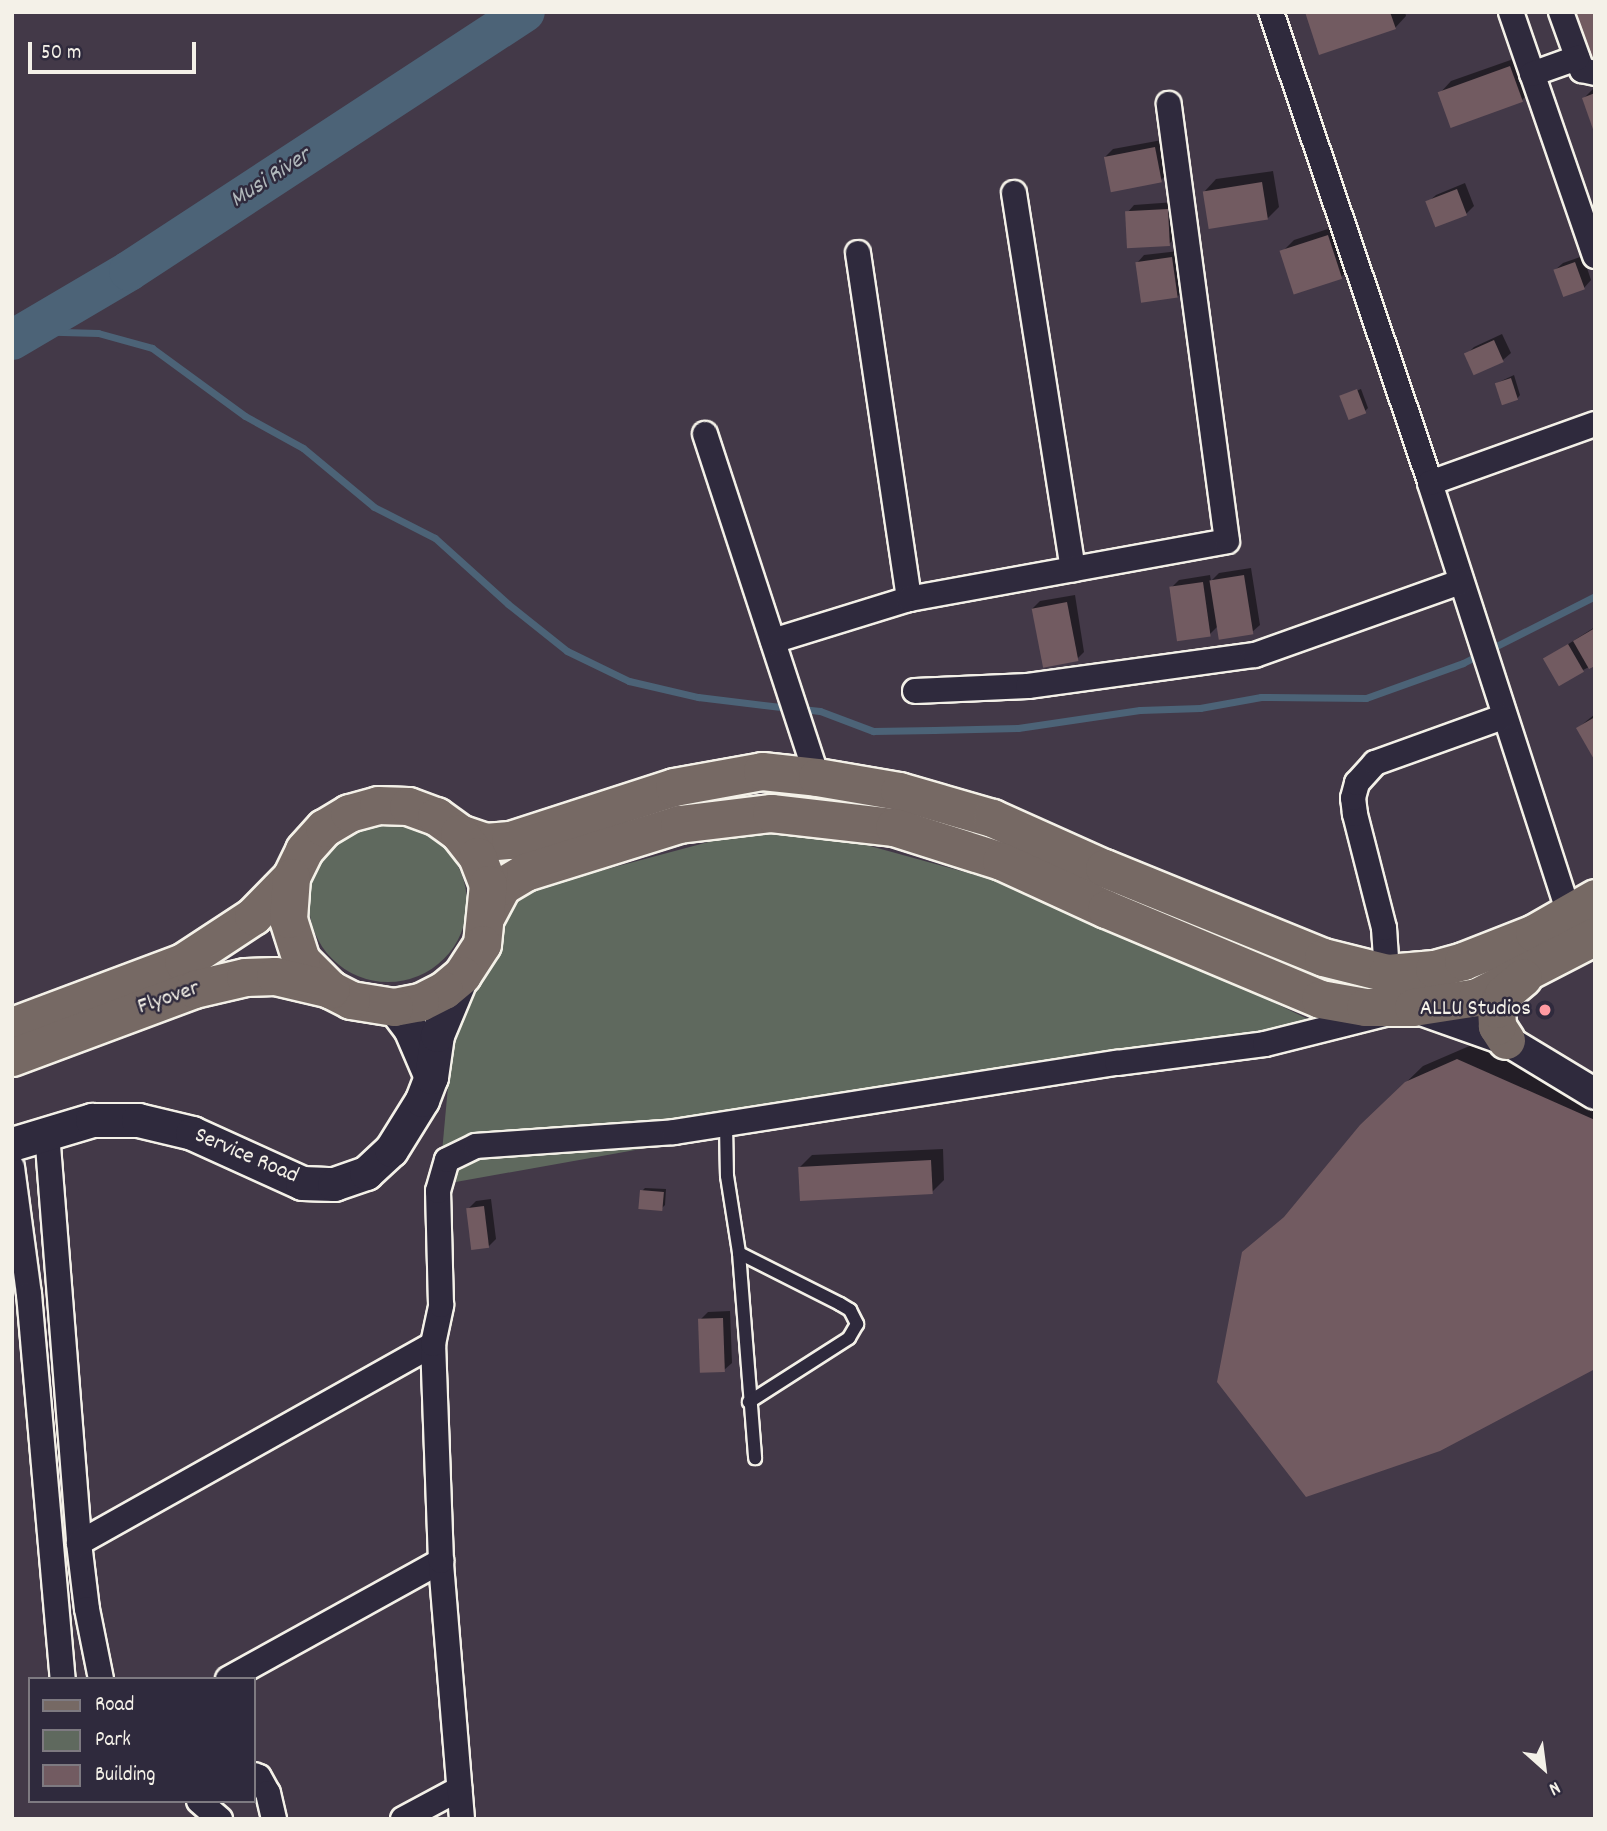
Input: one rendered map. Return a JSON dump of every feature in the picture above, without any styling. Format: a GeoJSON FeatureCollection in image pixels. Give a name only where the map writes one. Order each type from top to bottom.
{"type":"FeatureCollection","features":[{"type":"Feature","properties":{"kind":"main road"},"geometry":{"type":"LineString","coordinates":[[459,833],[485,842],[510,840],[674,787],[762,771],[899,791],[992,818],[1104,868],[1323,957],[1387,972],[1434,969],[1464,961],[1586,916]]}},
{"type":"Feature","properties":{"kind":"main road"},"geometry":{"type":"LineString","coordinates":[[378,805],[408,806],[436,816],[459,833],[477,856],[488,884],[482,944],[462,975],[444,990],[421,1002],[394,1007],[372,1006],[331,989],[301,960],[288,919],[291,877],[304,850],[324,828],[349,813],[378,805]]}},
{"type":"Feature","properties":{"kind":"main road"},"geometry":{"type":"LineString","coordinates":[[487,915],[502,886],[525,872],[679,824],[771,813],[894,827],[1002,862],[1320,999],[1365,1007],[1413,1007],[1477,997],[1529,971]]}},
{"type":"Feature","properties":{"kind":"main road","name":"Flyover"},"geometry":{"type":"LineString","coordinates":[[12,1057],[188,976],[291,877]]}},
{"type":"Feature","properties":{"kind":"main road"},"geometry":{"type":"LineString","coordinates":[[1506,1040],[1497,1026],[1496,1009],[1503,995],[1586,916]]}},
{"type":"Feature","properties":{"kind":"main road","name":"Service Road"},"geometry":{"type":"LineString","coordinates":[[12,1144],[92,1120],[138,1120],[192,1133],[302,1183],[334,1184],[366,1173],[391,1150],[412,1122],[431,1077],[437,1035],[462,975]]}},
{"type":"Feature","properties":{"kind":"main road","name":"Flyover"},"geometry":{"type":"LineString","coordinates":[[12,1026],[188,976],[275,976],[331,989]]}},
{"type":"Feature","properties":{"kind":"main road"},"geometry":{"type":"LineString","coordinates":[[394,1007],[410,1028],[431,1077]]}},
{"type":"Feature","properties":{"kind":"street"},"geometry":{"type":"LineString","coordinates":[[1271,12],[1430,483],[1503,717],[1586,916]]}},
{"type":"Feature","properties":{"kind":"street"},"geometry":{"type":"LineString","coordinates":[[1511,12],[1595,256]]}},
{"type":"Feature","properties":{"kind":"street"},"geometry":{"type":"LineString","coordinates":[[1532,74],[1586,65],[1561,12]]}},
{"type":"Feature","properties":{"kind":"street"},"geometry":{"type":"LineString","coordinates":[[773,641],[909,598],[1227,541],[1169,104]]}},
{"type":"Feature","properties":{"kind":"street"},"geometry":{"type":"LineString","coordinates":[[1014,194],[1073,569]]}},
{"type":"Feature","properties":{"kind":"street"},"geometry":{"type":"LineString","coordinates":[[858,253],[909,598]]}},
{"type":"Feature","properties":{"kind":"street"},"geometry":{"type":"LineString","coordinates":[[1430,483],[1595,424]]}},
{"type":"Feature","properties":{"kind":"street"},"geometry":{"type":"LineString","coordinates":[[705,434],[817,778]]}},
{"type":"Feature","properties":{"kind":"street"},"geometry":{"type":"LineString","coordinates":[[915,691],[1028,686],[1255,655],[1460,582]]}},
{"type":"Feature","properties":{"kind":"street"},"geometry":{"type":"LineString","coordinates":[[1387,972],[1384,928],[1355,814],[1353,798],[1357,783],[1375,763],[1503,717]]}},
{"type":"Feature","properties":{"kind":"street"},"geometry":{"type":"LineString","coordinates":[[462,1819],[441,1561],[433,1344],[440,1305],[437,1205],[447,1160],[476,1146],[674,1132],[1117,1063],[1265,1044],[1413,1007],[1506,1040],[1595,1094]]}},
{"type":"Feature","properties":{"kind":"street"},"geometry":{"type":"LineString","coordinates":[[47,1133],[79,1543],[87,1609],[101,1677]]}},
{"type":"Feature","properties":{"kind":"street"},"geometry":{"type":"LineString","coordinates":[[12,1167],[28,1284],[63,1677]]}},
{"type":"Feature","properties":{"kind":"street"},"geometry":{"type":"LineString","coordinates":[[79,1543],[433,1344]]}},
{"type":"Feature","properties":{"kind":"street"},"geometry":{"type":"LineString","coordinates":[[232,1677],[441,1561]]}},
{"type":"Feature","properties":{"kind":"street"},"geometry":{"type":"LineString","coordinates":[[256,1775],[260,1777],[268,1793],[274,1819]]}},
{"type":"Feature","properties":{"kind":"street"},"geometry":{"type":"LineString","coordinates":[[403,1819],[459,1789]]}},
{"type":"Feature","properties":{"kind":"street"},"geometry":{"type":"LineString","coordinates":[[200,1803],[220,1819]]}},
{"type":"Feature","properties":{"kind":"lane"},"geometry":{"type":"LineString","coordinates":[[726,1125],[727,1176],[739,1253],[755,1458]]}},
{"type":"Feature","properties":{"kind":"lane"},"geometry":{"type":"LineString","coordinates":[[739,1253],[850,1310],[857,1324],[849,1338],[749,1402]]}},
{"type":"Feature","properties":{"kind":"green space"},"geometry":{"type":"Polygon","coordinates":[[[388,824],[418,830],[444,847],[461,873],[467,903],[461,933],[444,959],[418,976],[388,982],[358,976],[332,959],[315,933],[309,903],[315,873],[332,847],[358,830],[388,824]]]}},
{"type":"Feature","properties":{"kind":"green space"},"geometry":{"type":"Polygon","coordinates":[[[757,829],[841,838],[990,879],[1130,933],[1310,1020],[1262,1038],[439,1185],[455,1010],[510,895],[757,829]]]}},
{"type":"Feature","properties":{"kind":"building"},"geometry":{"type":"Polygon","coordinates":[[[1305,12],[1390,12],[1396,29],[1319,55],[1305,12]]]}},
{"type":"Feature","properties":{"kind":"building"},"geometry":{"type":"Polygon","coordinates":[[[1565,12],[1595,12],[1595,58],[1583,62],[1565,12]]]}},
{"type":"Feature","properties":{"kind":"building"},"geometry":{"type":"Polygon","coordinates":[[[1510,66],[1523,102],[1451,128],[1438,92],[1510,66]]]}},
{"type":"Feature","properties":{"kind":"building"},"geometry":{"type":"Polygon","coordinates":[[[1595,93],[1595,132],[1594,132],[1582,98],[1595,93]]]}},
{"type":"Feature","properties":{"kind":"building"},"geometry":{"type":"Polygon","coordinates":[[[1155,147],[1162,182],[1111,192],[1104,157],[1155,147]]]}},
{"type":"Feature","properties":{"kind":"building"},"geometry":{"type":"Polygon","coordinates":[[[1262,182],[1268,220],[1209,229],[1203,191],[1262,182]]]}},
{"type":"Feature","properties":{"kind":"building"},"geometry":{"type":"Polygon","coordinates":[[[1457,189],[1467,215],[1435,227],[1425,201],[1457,189]]]}},
{"type":"Feature","properties":{"kind":"building"},"geometry":{"type":"Polygon","coordinates":[[[1168,209],[1170,246],[1127,248],[1125,211],[1168,209]]]}},
{"type":"Feature","properties":{"kind":"building"},"geometry":{"type":"Polygon","coordinates":[[[1328,235],[1342,279],[1294,295],[1279,251],[1328,235]]]}},
{"type":"Feature","properties":{"kind":"building"},"geometry":{"type":"Polygon","coordinates":[[[1172,257],[1178,298],[1141,303],[1135,262],[1172,257]]]}},
{"type":"Feature","properties":{"kind":"building"},"geometry":{"type":"Polygon","coordinates":[[[1575,262],[1585,289],[1563,297],[1553,270],[1575,262]]]}},
{"type":"Feature","properties":{"kind":"building"},"geometry":{"type":"Polygon","coordinates":[[[1494,340],[1504,362],[1474,375],[1464,353],[1494,340]]]}},
{"type":"Feature","properties":{"kind":"building"},"geometry":{"type":"Polygon","coordinates":[[[1511,378],[1518,400],[1502,405],[1495,383],[1511,378]]]}},
{"type":"Feature","properties":{"kind":"building"},"geometry":{"type":"Polygon","coordinates":[[[1357,389],[1366,413],[1349,420],[1339,396],[1357,389]]]}},
{"type":"Feature","properties":{"kind":"building"},"geometry":{"type":"Polygon","coordinates":[[[1244,575],[1253,634],[1219,640],[1209,580],[1244,575]]]}},
{"type":"Feature","properties":{"kind":"building"},"geometry":{"type":"Polygon","coordinates":[[[1203,582],[1211,636],[1177,641],[1169,587],[1203,582]]]}},
{"type":"Feature","properties":{"kind":"building"},"geometry":{"type":"Polygon","coordinates":[[[1067,602],[1078,661],[1043,668],[1032,609],[1067,602]]]}},
{"type":"Feature","properties":{"kind":"building"},"geometry":{"type":"Polygon","coordinates":[[[1595,628],[1595,666],[1589,669],[1573,641],[1595,628]]]}},
{"type":"Feature","properties":{"kind":"building"},"geometry":{"type":"Polygon","coordinates":[[[1568,644],[1584,672],[1559,686],[1543,658],[1568,644]]]}},
{"type":"Feature","properties":{"kind":"building"},"geometry":{"type":"Polygon","coordinates":[[[1595,717],[1595,761],[1576,728],[1595,717]]]}},
{"type":"Feature","properties":{"kind":"building"},"geometry":{"type":"Polygon","coordinates":[[[1457,1059],[1595,1120],[1595,1369],[1440,1451],[1306,1497],[1217,1382],[1242,1252],[1284,1217],[1360,1125],[1405,1082],[1457,1059]]]}},
{"type":"Feature","properties":{"kind":"building"},"geometry":{"type":"Polygon","coordinates":[[[931,1160],[933,1194],[800,1201],[798,1167],[931,1160]]]}},
{"type":"Feature","properties":{"kind":"building"},"geometry":{"type":"Polygon","coordinates":[[[640,1190],[664,1192],[662,1211],[638,1209],[640,1190]]]}},
{"type":"Feature","properties":{"kind":"building"},"geometry":{"type":"Polygon","coordinates":[[[484,1206],[489,1248],[471,1250],[466,1208],[484,1206]]]}},
{"type":"Feature","properties":{"kind":"building"},"geometry":{"type":"Polygon","coordinates":[[[723,1318],[725,1372],[700,1373],[698,1319],[723,1318]]]}},
{"type":"Feature","properties":{"kind":"waterway","name":"Musi River"},"geometry":{"type":"LineString","coordinates":[[12,340],[129,271],[525,12]]}},
{"type":"Feature","properties":{"kind":"waterway"},"geometry":{"type":"LineString","coordinates":[[27,331],[98,333],[152,348],[245,416],[303,448],[374,507],[435,538],[508,604],[567,651],[629,681],[698,697],[789,708]]}},
{"type":"Feature","properties":{"kind":"waterway"},"geometry":{"type":"LineString","coordinates":[[801,709],[820,711],[873,731],[934,730],[1018,728],[1140,710],[1200,708],[1261,697],[1366,698],[1463,663],[1595,596]]}},
{"type":"Feature","properties":{"kind":"place","name":"ALLU Studios"},"geometry":{"type":"Point","coordinates":[1545,1010]}}]}
